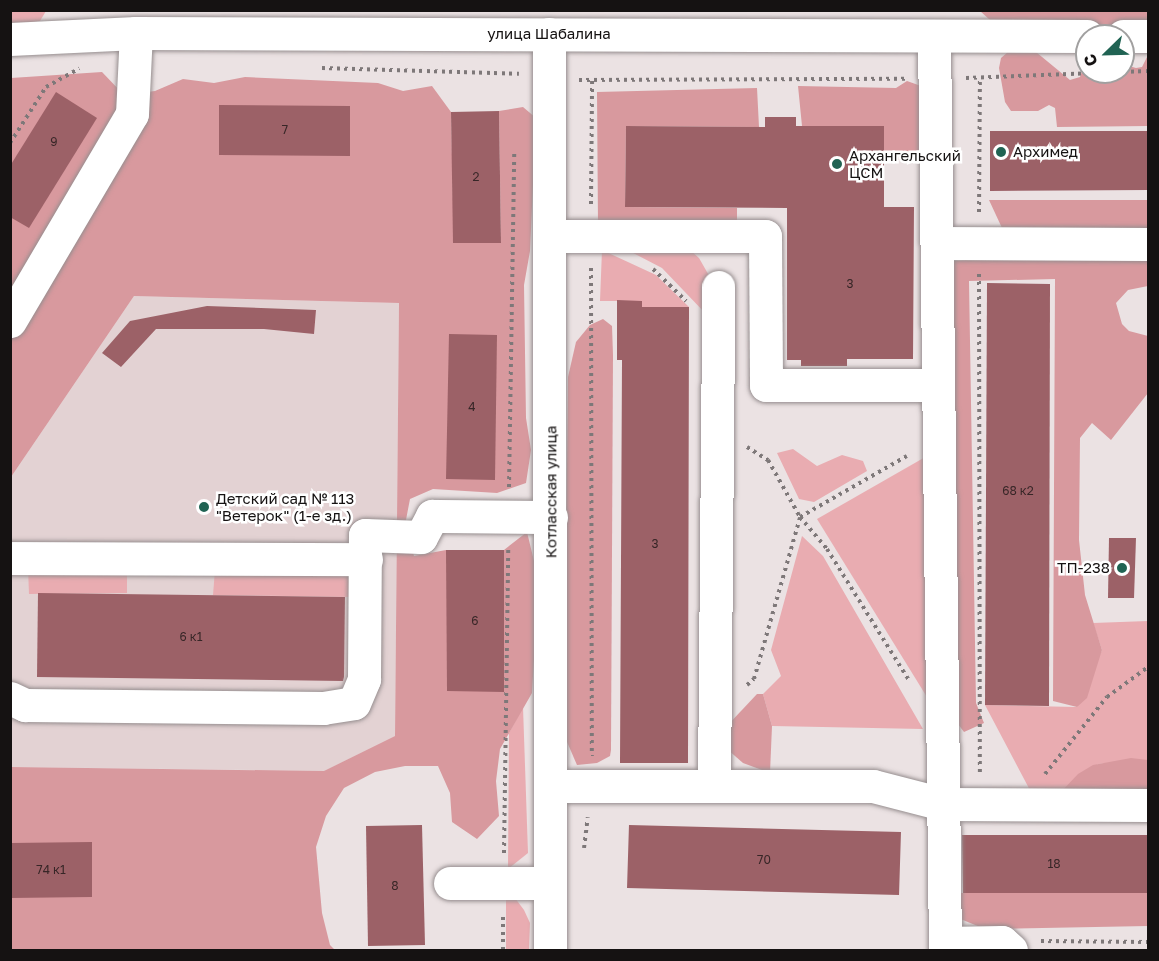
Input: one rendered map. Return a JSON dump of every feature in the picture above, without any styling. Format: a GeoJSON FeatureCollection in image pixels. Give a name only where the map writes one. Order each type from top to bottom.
{"type":"FeatureCollection","features":[{"type":"Feature","properties":{"kind":"street","name":"улица Шабалина"},"geometry":{"type":"LineString","coordinates":[[10,39],[136,33],[245,22],[549,34],[583,22],[806,23],[934,36],[1075,36]]}},
{"type":"Feature","properties":{"kind":"street"},"geometry":{"type":"LineString","coordinates":[[10,321],[132,114],[136,33]]}},
{"type":"Feature","properties":{"kind":"street","name":"Котласская улица"},"geometry":{"type":"LineString","coordinates":[[549,34],[550,951]]}},
{"type":"Feature","properties":{"kind":"street"},"geometry":{"type":"LineString","coordinates":[[934,36],[945,947],[1006,946]]}},
{"type":"Feature","properties":{"kind":"street"},"geometry":{"type":"LineString","coordinates":[[549,236],[765,236],[766,385],[938,386]]}},
{"type":"Feature","properties":{"kind":"street"},"geometry":{"type":"LineString","coordinates":[[937,243],[1149,244]]}},
{"type":"Feature","properties":{"kind":"street"},"geometry":{"type":"LineString","coordinates":[[714,786],[718,287]]}},
{"type":"Feature","properties":{"kind":"street"},"geometry":{"type":"LineString","coordinates":[[10,698],[25,705],[323,708],[354,703],[364,679],[365,535],[421,537],[432,516],[551,517]]}},
{"type":"Feature","properties":{"kind":"street"},"geometry":{"type":"LineString","coordinates":[[10,558],[366,559]]}},
{"type":"Feature","properties":{"kind":"street"},"geometry":{"type":"LineString","coordinates":[[550,786],[873,786],[943,804],[1149,805]]}},
{"type":"Feature","properties":{"kind":"street"},"geometry":{"type":"LineString","coordinates":[[450,883],[550,883]]}},
{"type":"Feature","properties":{"kind":"path"},"geometry":{"type":"LineString","coordinates":[[10,143],[46,87],[82,67]]}},
{"type":"Feature","properties":{"kind":"path"},"geometry":{"type":"LineString","coordinates":[[313,68],[516,74],[549,81],[934,79],[1149,71]]}},
{"type":"Feature","properties":{"kind":"path"},"geometry":{"type":"LineString","coordinates":[[980,78],[981,804]]}},
{"type":"Feature","properties":{"kind":"path"},"geometry":{"type":"LineString","coordinates":[[583,855],[592,786],[592,79]]}},
{"type":"Feature","properties":{"kind":"path"},"geometry":{"type":"LineString","coordinates":[[649,267],[659,272],[718,334]]}},
{"type":"Feature","properties":{"kind":"path"},"geometry":{"type":"LineString","coordinates":[[717,428],[768,460],[800,517],[828,549],[912,686]]}},
{"type":"Feature","properties":{"kind":"path"},"geometry":{"type":"LineString","coordinates":[[715,708],[754,679],[800,517],[939,438]]}},
{"type":"Feature","properties":{"kind":"path"},"geometry":{"type":"LineString","coordinates":[[1020,804],[1107,697],[1149,667]]}},
{"type":"Feature","properties":{"kind":"path"},"geometry":{"type":"LineString","coordinates":[[1006,946],[1149,942]]}},
{"type":"Feature","properties":{"kind":"shaded area"},"geometry":{"type":"Polygon","coordinates":[[[10,11],[46,11],[40,21],[11,28],[10,11]]]}},
{"type":"Feature","properties":{"kind":"shaded area"},"geometry":{"type":"Polygon","coordinates":[[[980,11],[1148,11],[1148,22],[1135,24],[1075,25],[990,20],[980,11]]]}},
{"type":"Feature","properties":{"kind":"shaded area"},"geometry":{"type":"Polygon","coordinates":[[[1009,51],[1036,52],[1070,80],[1075,78],[1075,84],[1135,84],[1135,68],[1142,67],[1148,55],[1148,126],[1057,127],[1055,108],[1049,105],[1038,111],[1011,111],[1005,102],[999,68],[1001,58],[1009,51]]]}},
{"type":"Feature","properties":{"kind":"shaded area"},"geometry":{"type":"Polygon","coordinates":[[[102,72],[124,95],[155,91],[183,79],[214,83],[245,77],[378,83],[403,91],[432,86],[451,112],[454,243],[501,243],[499,111],[523,107],[536,118],[530,251],[524,285],[526,418],[531,450],[526,483],[497,493],[433,489],[410,499],[405,525],[414,556],[446,550],[504,550],[527,532],[534,561],[536,625],[532,693],[500,749],[496,781],[499,816],[477,839],[452,822],[450,793],[438,766],[405,766],[375,772],[344,788],[326,816],[316,847],[322,913],[330,945],[335,950],[11,950],[11,767],[324,771],[395,736],[399,303],[134,296],[11,477],[11,78],[102,72]]]}},
{"type":"Feature","properties":{"kind":"shaded area"},"geometry":{"type":"Polygon","coordinates":[[[907,81],[921,86],[927,148],[912,160],[884,160],[884,126],[802,126],[798,86],[896,88],[907,81]]]}},
{"type":"Feature","properties":{"kind":"shaded area"},"geometry":{"type":"Polygon","coordinates":[[[757,88],[759,127],[626,126],[625,207],[737,208],[737,226],[598,225],[597,92],[757,88]]]}},
{"type":"Feature","properties":{"kind":"shaded area"},"geometry":{"type":"Polygon","coordinates":[[[989,200],[1148,200],[1148,286],[1128,290],[1116,303],[1122,324],[1129,331],[1148,336],[1148,393],[1111,440],[1092,423],[1080,438],[1079,540],[1085,595],[1102,650],[1087,698],[1077,707],[1053,701],[1055,279],[969,281],[976,703],[984,723],[964,732],[955,720],[951,261],[1004,257],[1002,228],[989,200]]]}},
{"type":"Feature","properties":{"kind":"shaded area"},"geometry":{"type":"Polygon","coordinates":[[[680,241],[699,258],[711,279],[706,314],[662,268],[612,242],[680,241]]]}},
{"type":"Feature","properties":{"kind":"shaded area"},"geometry":{"type":"Polygon","coordinates":[[[602,250],[656,275],[689,307],[642,307],[642,301],[600,301],[602,250]]]}},
{"type":"Feature","properties":{"kind":"shaded area","name":"Детский сад № 113 \"Ветерок\" (1-е зд.)"},"geometry":{"type":"Polygon","coordinates":[[[134,296],[399,303],[395,736],[325,771],[11,767],[11,477],[134,296]]]}},
{"type":"Feature","properties":{"kind":"shaded area"},"geometry":{"type":"Polygon","coordinates":[[[603,319],[612,326],[613,355],[611,750],[610,756],[597,763],[577,765],[564,735],[568,377],[576,342],[590,325],[603,319]]]}},
{"type":"Feature","properties":{"kind":"shaded area"},"geometry":{"type":"Polygon","coordinates":[[[793,449],[817,466],[842,455],[863,461],[867,471],[814,502],[799,499],[777,453],[793,449]]]}},
{"type":"Feature","properties":{"kind":"shaded area"},"geometry":{"type":"Polygon","coordinates":[[[934,452],[930,702],[817,519],[934,452]]]}},
{"type":"Feature","properties":{"kind":"shaded area"},"geometry":{"type":"Polygon","coordinates":[[[802,536],[823,556],[923,729],[772,726],[763,694],[781,676],[771,650],[802,536]]]}},
{"type":"Feature","properties":{"kind":"shaded area"},"geometry":{"type":"Polygon","coordinates":[[[127,567],[127,593],[29,594],[28,568],[127,567]]]}},
{"type":"Feature","properties":{"kind":"shaded area"},"geometry":{"type":"Polygon","coordinates":[[[215,570],[351,571],[353,597],[213,595],[215,570]]]}},
{"type":"Feature","properties":{"kind":"shaded area"},"geometry":{"type":"Polygon","coordinates":[[[1148,621],[1148,760],[1098,764],[1060,793],[1032,794],[985,705],[1077,707],[1102,650],[1093,623],[1148,621]]]}},
{"type":"Feature","properties":{"kind":"shaded area"},"geometry":{"type":"Polygon","coordinates":[[[757,694],[763,694],[772,726],[770,773],[743,763],[727,749],[726,727],[757,694]]]}},
{"type":"Feature","properties":{"kind":"shaded area"},"geometry":{"type":"Polygon","coordinates":[[[523,707],[528,853],[508,869],[509,733],[523,707]]]}},
{"type":"Feature","properties":{"kind":"shaded area"},"geometry":{"type":"Polygon","coordinates":[[[1131,758],[1148,760],[1148,797],[1060,793],[1078,774],[1093,765],[1131,758]]]}},
{"type":"Feature","properties":{"kind":"shaded area"},"geometry":{"type":"Polygon","coordinates":[[[960,893],[1148,893],[1148,926],[985,929],[958,918],[960,893]]]}},
{"type":"Feature","properties":{"kind":"shaded area"},"geometry":{"type":"Polygon","coordinates":[[[506,897],[515,898],[530,923],[529,950],[506,950],[506,897]]]}},
{"type":"Feature","properties":{"kind":"building"},"geometry":{"type":"Polygon","coordinates":[[[56,92],[97,118],[29,228],[10,217],[10,166],[56,92]]]}},
{"type":"Feature","properties":{"kind":"building"},"geometry":{"type":"Polygon","coordinates":[[[219,105],[350,106],[350,156],[219,155],[219,105]]]}},
{"type":"Feature","properties":{"kind":"building"},"geometry":{"type":"Polygon","coordinates":[[[499,111],[501,243],[453,243],[451,112],[499,111]]]}},
{"type":"Feature","properties":{"kind":"building"},"geometry":{"type":"Polygon","coordinates":[[[765,117],[796,117],[796,126],[884,126],[884,207],[914,207],[913,359],[847,359],[847,366],[801,366],[801,360],[787,360],[787,208],[625,207],[626,126],[765,127],[765,117]]]}},
{"type":"Feature","properties":{"kind":"building"},"geometry":{"type":"Polygon","coordinates":[[[990,131],[1149,131],[1149,190],[990,191],[990,131]]]}},
{"type":"Feature","properties":{"kind":"building"},"geometry":{"type":"Polygon","coordinates":[[[987,283],[1050,284],[1049,706],[985,705],[987,283]]]}},
{"type":"Feature","properties":{"kind":"building"},"geometry":{"type":"Polygon","coordinates":[[[617,300],[642,301],[642,307],[689,307],[688,763],[620,763],[622,360],[617,360],[617,300]]]}},
{"type":"Feature","properties":{"kind":"building"},"geometry":{"type":"Polygon","coordinates":[[[207,306],[316,310],[314,334],[264,329],[156,329],[121,367],[102,353],[130,321],[207,306]]]}},
{"type":"Feature","properties":{"kind":"building"},"geometry":{"type":"Polygon","coordinates":[[[449,334],[497,335],[495,480],[446,479],[449,334]]]}},
{"type":"Feature","properties":{"kind":"building","name":"ТП-238"},"geometry":{"type":"Polygon","coordinates":[[[1109,538],[1136,538],[1134,598],[1108,598],[1109,538]]]}},
{"type":"Feature","properties":{"kind":"building"},"geometry":{"type":"Polygon","coordinates":[[[446,550],[504,550],[504,692],[447,691],[446,550]]]}},
{"type":"Feature","properties":{"kind":"building"},"geometry":{"type":"Polygon","coordinates":[[[38,593],[345,597],[343,681],[37,677],[38,593]]]}},
{"type":"Feature","properties":{"kind":"building"},"geometry":{"type":"Polygon","coordinates":[[[422,825],[425,945],[368,946],[366,826],[422,825]]]}},
{"type":"Feature","properties":{"kind":"building"},"geometry":{"type":"Polygon","coordinates":[[[629,825],[901,832],[899,895],[627,888],[629,825]]]}},
{"type":"Feature","properties":{"kind":"building"},"geometry":{"type":"Polygon","coordinates":[[[962,835],[1149,835],[1149,893],[963,893],[962,835]]]}},
{"type":"Feature","properties":{"kind":"building"},"geometry":{"type":"Polygon","coordinates":[[[92,842],[92,897],[10,898],[10,843],[92,842]]]}},
{"type":"Feature","properties":{"kind":"place","name":"Архимед"},"geometry":{"type":"Point","coordinates":[1001,152]}},
{"type":"Feature","properties":{"kind":"place","name":"Архангельский ЦСМ"},"geometry":{"type":"Point","coordinates":[837,164]}},
{"type":"Feature","properties":{"kind":"place","name":"Детский сад № 113 \"Ветерок\" (1-е зд.)"},"geometry":{"type":"Point","coordinates":[204,507]}},
{"type":"Feature","properties":{"kind":"place","name":"ТП-238"},"geometry":{"type":"Point","coordinates":[1122,568]}}]}
